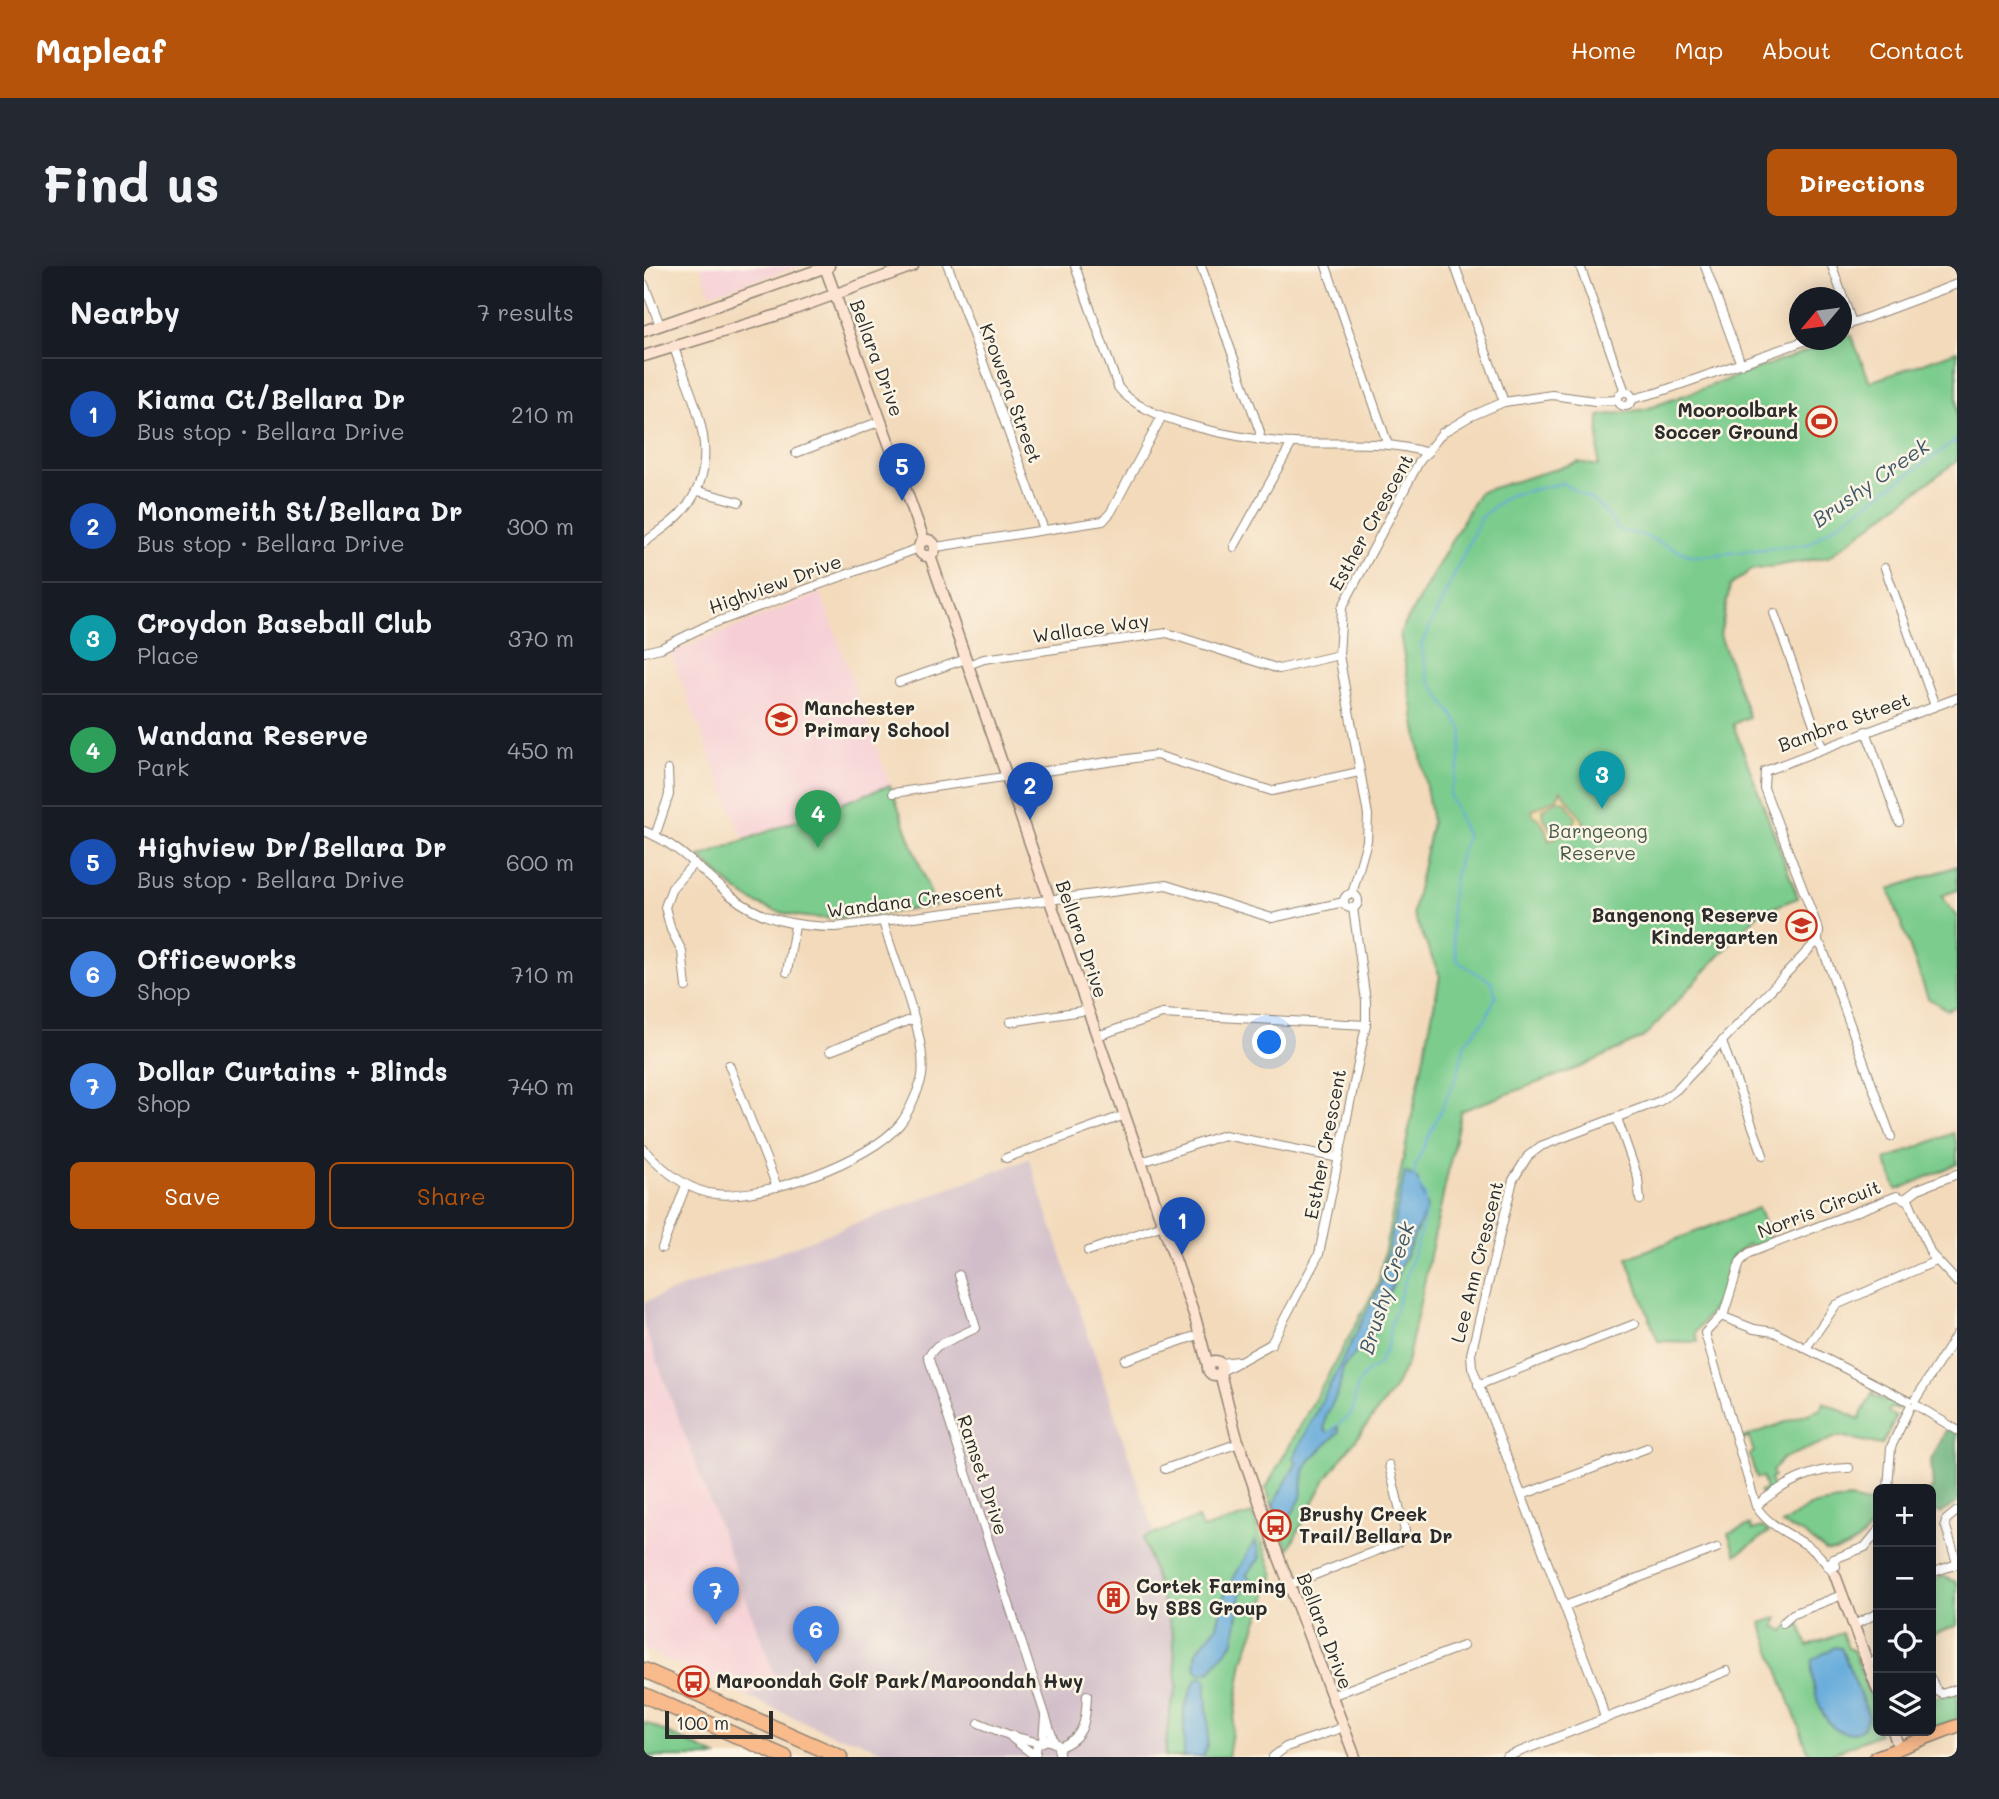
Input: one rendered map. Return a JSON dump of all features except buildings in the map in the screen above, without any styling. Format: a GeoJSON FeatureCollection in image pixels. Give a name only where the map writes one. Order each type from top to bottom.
{"type":"FeatureCollection","features":[{"type":"Feature","properties":{"kind":"highway"},"geometry":{"type":"LineString","coordinates":[[644,1670],[840,1757]]}},
{"type":"Feature","properties":{"kind":"highway"},"geometry":{"type":"LineString","coordinates":[[644,1695],[785,1757]]}},
{"type":"Feature","properties":{"kind":"main road"},"geometry":{"type":"LineString","coordinates":[[644,356],[781,314],[913,266]]}},
{"type":"Feature","properties":{"kind":"main road"},"geometry":{"type":"LineString","coordinates":[[644,331],[827,267]]}},
{"type":"Feature","properties":{"kind":"main road","name":"Bellara Drive"},"geometry":{"type":"LineString","coordinates":[[827,267],[922,544]]}},
{"type":"Feature","properties":{"kind":"main road"},"geometry":{"type":"LineString","coordinates":[[922,544],[922,555],[933,551]]}},
{"type":"Feature","properties":{"kind":"main road","name":"Bellara Drive"},"geometry":{"type":"LineString","coordinates":[[933,551],[967,662],[1201,1334],[1217,1368],[1239,1443],[1275,1547],[1355,1757]]}},
{"type":"Feature","properties":{"kind":"main road"},"geometry":{"type":"LineString","coordinates":[[1832,1564],[1853,1623],[1873,1664]]}},
{"type":"Feature","properties":{"kind":"main road"},"geometry":{"type":"LineString","coordinates":[[1876,1757],[1957,1726]]}},
{"type":"Feature","properties":{"kind":"main road"},"geometry":{"type":"LineString","coordinates":[[1895,1736],[1899,1748]]}},
{"type":"Feature","properties":{"kind":"street","name":"Krowera Street"},"geometry":{"type":"LineString","coordinates":[[948,266],[1044,530]]}},
{"type":"Feature","properties":{"kind":"street"},"geometry":{"type":"LineString","coordinates":[[1075,266],[1118,387],[1124,395],[1161,418],[1259,440],[1388,445],[1428,453]]}},
{"type":"Feature","properties":{"kind":"street"},"geometry":{"type":"LineString","coordinates":[[1201,266],[1260,432],[1259,440]]}},
{"type":"Feature","properties":{"kind":"street"},"geometry":{"type":"LineString","coordinates":[[1326,266],[1388,445]]}},
{"type":"Feature","properties":{"kind":"street"},"geometry":{"type":"LineString","coordinates":[[1455,266],[1504,402]]}},
{"type":"Feature","properties":{"kind":"street"},"geometry":{"type":"LineString","coordinates":[[1580,266],[1625,392],[1632,399],[1789,347]]}},
{"type":"Feature","properties":{"kind":"street"},"geometry":{"type":"LineString","coordinates":[[1705,266],[1741,364]]}},
{"type":"Feature","properties":{"kind":"street"},"geometry":{"type":"LineString","coordinates":[[1832,266],[1839,287]]}},
{"type":"Feature","properties":{"kind":"street"},"geometry":{"type":"LineString","coordinates":[[1852,323],[1957,284],[1957,277]]}},
{"type":"Feature","properties":{"kind":"street"},"geometry":{"type":"LineString","coordinates":[[644,284],[660,325]]}},
{"type":"Feature","properties":{"kind":"street"},"geometry":{"type":"LineString","coordinates":[[645,538],[681,514],[698,492],[706,455],[705,434],[673,345]]}},
{"type":"Feature","properties":{"kind":"street"},"geometry":{"type":"LineString","coordinates":[[1618,400],[1625,392]]}},
{"type":"Feature","properties":{"kind":"street","name":"Esther Crescent"},"geometry":{"type":"LineString","coordinates":[[1352,894],[1367,841],[1368,815],[1339,655],[1342,608],[1419,462],[1442,433],[1469,416],[1504,402],[1552,395],[1595,401],[1618,400],[1625,406],[1632,399]]}},
{"type":"Feature","properties":{"kind":"street"},"geometry":{"type":"LineString","coordinates":[[933,551],[1097,523],[1107,517],[1161,418]]}},
{"type":"Feature","properties":{"kind":"street"},"geometry":{"type":"LineString","coordinates":[[796,453],[881,421]]}},
{"type":"Feature","properties":{"kind":"street"},"geometry":{"type":"LineString","coordinates":[[1234,547],[1292,443]]}},
{"type":"Feature","properties":{"kind":"street"},"geometry":{"type":"LineString","coordinates":[[698,492],[739,502]]}},
{"type":"Feature","properties":{"kind":"street","name":"Highview Drive"},"geometry":{"type":"LineString","coordinates":[[644,652],[661,648],[706,626],[922,544]]}},
{"type":"Feature","properties":{"kind":"street"},"geometry":{"type":"LineString","coordinates":[[1885,568],[1935,706]]}},
{"type":"Feature","properties":{"kind":"street"},"geometry":{"type":"LineString","coordinates":[[1774,613],[1822,747]]}},
{"type":"Feature","properties":{"kind":"street","name":"Wallace Way"},"geometry":{"type":"LineString","coordinates":[[899,682],[967,662],[1167,634],[1279,668],[1339,655]]}},
{"type":"Feature","properties":{"kind":"street","name":"Bambra Street"},"geometry":{"type":"LineString","coordinates":[[1891,1137],[1816,939],[1819,931],[1809,911],[1763,778],[1768,768],[1957,698]]}},
{"type":"Feature","properties":{"kind":"street"},"geometry":{"type":"LineString","coordinates":[[1866,731],[1899,822]]}},
{"type":"Feature","properties":{"kind":"street"},"geometry":{"type":"LineString","coordinates":[[893,793],[1156,755],[1272,792],[1359,772]]}},
{"type":"Feature","properties":{"kind":"street"},"geometry":{"type":"LineString","coordinates":[[655,836],[669,795],[668,770]]}},
{"type":"Feature","properties":{"kind":"street","name":"Wandana Crescent"},"geometry":{"type":"LineString","coordinates":[[644,831],[694,863],[746,906],[795,926],[836,927],[1166,885],[1272,918],[1344,902]]}},
{"type":"Feature","properties":{"kind":"street"},"geometry":{"type":"LineString","coordinates":[[686,987],[682,951],[671,930],[665,907],[672,888],[694,863]]}},
{"type":"Feature","properties":{"kind":"street"},"geometry":{"type":"LineString","coordinates":[[1352,894],[1358,901],[1353,908],[1347,907],[1344,902],[1346,896],[1352,894]]}},
{"type":"Feature","properties":{"kind":"street","name":"Esther Crescent"},"geometry":{"type":"LineString","coordinates":[[1217,1368],[1244,1360],[1265,1349],[1276,1338],[1319,1254],[1366,1025],[1366,1001],[1353,908]]}},
{"type":"Feature","properties":{"kind":"street"},"geometry":{"type":"LineString","coordinates":[[644,1149],[686,1185],[713,1194],[747,1195],[777,1187],[869,1151],[900,1123],[921,1080],[922,1048],[883,921]]}},
{"type":"Feature","properties":{"kind":"street"},"geometry":{"type":"LineString","coordinates":[[787,972],[795,926]]}},
{"type":"Feature","properties":{"kind":"street","name":"Lee Ann Crescent"},"geometry":{"type":"LineString","coordinates":[[1608,1718],[1478,1385],[1471,1354],[1516,1172],[1528,1156],[1541,1146],[1668,1096],[1722,1042],[1816,939]]}},
{"type":"Feature","properties":{"kind":"street"},"geometry":{"type":"LineString","coordinates":[[1010,1022],[1088,1010]]}},
{"type":"Feature","properties":{"kind":"street"},"geometry":{"type":"LineString","coordinates":[[1097,1036],[1162,1014],[1366,1025]]}},
{"type":"Feature","properties":{"kind":"street"},"geometry":{"type":"LineString","coordinates":[[830,1051],[913,1019]]}},
{"type":"Feature","properties":{"kind":"street"},"geometry":{"type":"LineString","coordinates":[[1722,1042],[1763,1155]]}},
{"type":"Feature","properties":{"kind":"street"},"geometry":{"type":"LineString","coordinates":[[729,1065],[777,1187]]}},
{"type":"Feature","properties":{"kind":"street"},"geometry":{"type":"LineString","coordinates":[[1006,1158],[1125,1115]]}},
{"type":"Feature","properties":{"kind":"street"},"geometry":{"type":"LineString","coordinates":[[1617,1118],[1638,1178],[1640,1200]]}},
{"type":"Feature","properties":{"kind":"street"},"geometry":{"type":"LineString","coordinates":[[1142,1163],[1224,1135],[1339,1158]]}},
{"type":"Feature","properties":{"kind":"street"},"geometry":{"type":"LineString","coordinates":[[1906,1198],[1918,1189],[1957,1174]]}},
{"type":"Feature","properties":{"kind":"street"},"geometry":{"type":"LineString","coordinates":[[662,1248],[686,1185]]}},
{"type":"Feature","properties":{"kind":"street","name":"Norris Circuit"},"geometry":{"type":"LineString","coordinates":[[1832,1564],[1803,1541],[1771,1525],[1756,1506],[1704,1337],[1722,1314],[1740,1262],[1749,1253],[1898,1196],[1906,1198],[1934,1259],[1957,1282]]}},
{"type":"Feature","properties":{"kind":"street"},"geometry":{"type":"LineString","coordinates":[[1088,1251],[1163,1225]]}},
{"type":"Feature","properties":{"kind":"street"},"geometry":{"type":"LineString","coordinates":[[1808,1350],[1836,1305],[1916,1271],[1934,1259]]}},
{"type":"Feature","properties":{"kind":"street","name":"Ramset Drive"},"geometry":{"type":"LineString","coordinates":[[960,1275],[976,1328],[937,1346],[928,1356],[1058,1749]]}},
{"type":"Feature","properties":{"kind":"street"},"geometry":{"type":"LineString","coordinates":[[1722,1314],[1741,1324],[1774,1332],[1912,1403],[1957,1430]]}},
{"type":"Feature","properties":{"kind":"street"},"geometry":{"type":"LineString","coordinates":[[1478,1385],[1635,1324]]}},
{"type":"Feature","properties":{"kind":"street"},"geometry":{"type":"LineString","coordinates":[[1125,1360],[1201,1334]]}},
{"type":"Feature","properties":{"kind":"street"},"geometry":{"type":"LineString","coordinates":[[1888,1484],[1891,1447],[1912,1403],[1957,1334]]}},
{"type":"Feature","properties":{"kind":"street"},"geometry":{"type":"LineString","coordinates":[[1165,1469],[1239,1443]]}},
{"type":"Feature","properties":{"kind":"street"},"geometry":{"type":"LineString","coordinates":[[1522,1495],[1647,1448]]}},
{"type":"Feature","properties":{"kind":"street"},"geometry":{"type":"LineString","coordinates":[[1289,1585],[1399,1542],[1405,1531],[1390,1480],[1389,1465]]}},
{"type":"Feature","properties":{"kind":"street"},"geometry":{"type":"LineString","coordinates":[[1756,1506],[1780,1487],[1803,1476],[1826,1469],[1849,1468]]}},
{"type":"Feature","properties":{"kind":"street"},"geometry":{"type":"LineString","coordinates":[[1936,1571],[1957,1563],[1945,1524],[1957,1511]]}},
{"type":"Feature","properties":{"kind":"street"},"geometry":{"type":"LineString","coordinates":[[1832,1564],[1865,1547],[1873,1537]]}},
{"type":"Feature","properties":{"kind":"street"},"geometry":{"type":"LineString","coordinates":[[1565,1606],[1717,1548]]}},
{"type":"Feature","properties":{"kind":"street"},"geometry":{"type":"LineString","coordinates":[[1783,1623],[1793,1614],[1842,1595]]}},
{"type":"Feature","properties":{"kind":"street"},"geometry":{"type":"LineString","coordinates":[[1853,1623],[1873,1615]]}},
{"type":"Feature","properties":{"kind":"street"},"geometry":{"type":"LineString","coordinates":[[1331,1696],[1463,1646]]}},
{"type":"Feature","properties":{"kind":"street"},"geometry":{"type":"LineString","coordinates":[[1506,1757],[1727,1671]]}},
{"type":"Feature","properties":{"kind":"street"},"geometry":{"type":"LineString","coordinates":[[1936,1690],[1942,1694],[1957,1689]]}},
{"type":"Feature","properties":{"kind":"street"},"geometry":{"type":"LineString","coordinates":[[979,1723],[1058,1749],[1079,1736],[1085,1723],[1087,1695]]}},
{"type":"Feature","properties":{"kind":"street","name":"Ramset Drive"},"geometry":{"type":"LineString","coordinates":[[1035,1756],[1041,1742],[1045,1710]]}},
{"type":"Feature","properties":{"kind":"street"},"geometry":{"type":"LineString","coordinates":[[1273,1757],[1286,1747],[1344,1727]]}},
{"type":"Feature","properties":{"kind":"street"},"geometry":{"type":"LineString","coordinates":[[1009,1735],[1035,1756]]}},
{"type":"Feature","properties":{"kind":"shaded area"},"geometry":{"type":"Polygon","coordinates":[[[700,266],[802,266],[711,293],[700,266]]]}},
{"type":"Feature","properties":{"kind":"shaded area","name":"Manchester Primary School"},"geometry":{"type":"Polygon","coordinates":[[[821,593],[890,785],[743,839],[670,653],[821,593]]]}},
{"type":"Feature","properties":{"kind":"shaded area"},"geometry":{"type":"Polygon","coordinates":[[[1029,1159],[1155,1534],[1143,1539],[1173,1634],[1177,1686],[1169,1715],[1165,1757],[894,1757],[855,1739],[836,1736],[747,1697],[778,1684],[644,1326],[644,1302],[1029,1159]]]}},
{"type":"Feature","properties":{"kind":"shaded area"},"geometry":{"type":"Polygon","coordinates":[[[644,1326],[778,1684],[747,1697],[644,1649],[644,1326]]]}},
{"type":"Feature","properties":{"kind":"green space","name":"Barngeong Reserve"},"geometry":{"type":"Polygon","coordinates":[[[1852,337],[1870,382],[1957,351],[1957,461],[1828,557],[1751,570],[1730,586],[1720,635],[1749,717],[1733,724],[1798,898],[1759,913],[1644,1037],[1583,1066],[1461,1111],[1407,1363],[1394,1389],[1326,1479],[1288,1550],[1266,1488],[1378,1284],[1440,976],[1413,913],[1432,822],[1400,633],[1479,492],[1579,462],[1598,466],[1599,416],[1646,409],[1809,350],[1852,350],[1852,337]]]}},
{"type":"Feature","properties":{"kind":"green space"},"geometry":{"type":"Polygon","coordinates":[[[890,785],[935,906],[843,918],[798,916],[754,902],[732,887],[700,857],[890,785]]]}},
{"type":"Feature","properties":{"kind":"green space"},"geometry":{"type":"Polygon","coordinates":[[[1957,866],[1957,890],[1941,896],[1957,916],[1957,1006],[1947,1010],[1928,998],[1889,889],[1957,866]]]}},
{"type":"Feature","properties":{"kind":"green space"},"geometry":{"type":"Polygon","coordinates":[[[1953,1133],[1957,1144],[1957,1164],[1897,1190],[1885,1160],[1953,1133]]]}},
{"type":"Feature","properties":{"kind":"green space"},"geometry":{"type":"Polygon","coordinates":[[[1758,1208],[1771,1240],[1751,1248],[1748,1244],[1732,1257],[1721,1298],[1695,1333],[1698,1342],[1658,1341],[1627,1258],[1758,1208]]]}},
{"type":"Feature","properties":{"kind":"green space"},"geometry":{"type":"Polygon","coordinates":[[[1875,1388],[1873,1395],[1887,1402],[1891,1396],[1899,1410],[1890,1408],[1888,1412],[1896,1417],[1882,1445],[1839,1436],[1782,1459],[1772,1472],[1774,1477],[1770,1479],[1773,1488],[1762,1497],[1760,1491],[1766,1490],[1763,1477],[1757,1478],[1749,1455],[1754,1452],[1749,1438],[1742,1438],[1821,1409],[1824,1402],[1859,1419],[1875,1388]]]}},
{"type":"Feature","properties":{"kind":"green space"},"geometry":{"type":"Polygon","coordinates":[[[1947,1428],[1957,1434],[1957,1503],[1941,1513],[1936,1512],[1936,1484],[1933,1484],[1931,1460],[1947,1428]]]}},
{"type":"Feature","properties":{"kind":"green space"},"geometry":{"type":"Polygon","coordinates":[[[1849,1499],[1873,1504],[1873,1523],[1853,1544],[1835,1551],[1826,1551],[1804,1534],[1782,1524],[1810,1506],[1849,1499]]]}},
{"type":"Feature","properties":{"kind":"green space"},"geometry":{"type":"Polygon","coordinates":[[[1252,1514],[1274,1575],[1243,1661],[1228,1757],[1165,1757],[1169,1715],[1177,1686],[1173,1634],[1143,1538],[1198,1518],[1202,1529],[1252,1514]]]}},
{"type":"Feature","properties":{"kind":"green space"},"geometry":{"type":"Polygon","coordinates":[[[1750,1525],[1752,1530],[1762,1527],[1769,1532],[1736,1555],[1728,1533],[1750,1525]]]}},
{"type":"Feature","properties":{"kind":"green space"},"geometry":{"type":"Polygon","coordinates":[[[1942,1576],[1957,1582],[1957,1625],[1936,1633],[1936,1610],[1936,1579],[1942,1576]]]}},
{"type":"Feature","properties":{"kind":"green space"},"geometry":{"type":"Polygon","coordinates":[[[1778,1617],[1775,1626],[1784,1631],[1797,1617],[1808,1646],[1842,1633],[1848,1648],[1853,1650],[1873,1702],[1874,1736],[1824,1757],[1810,1757],[1761,1623],[1778,1617]]]}},
{"type":"Feature","properties":{"kind":"green space"},"geometry":{"type":"Polygon","coordinates":[[[1957,1692],[1957,1719],[1936,1727],[1936,1697],[1957,1692]]]}},
{"type":"Feature","properties":{"kind":"green space"},"geometry":{"type":"Polygon","coordinates":[[[644,1722],[718,1757],[644,1757],[644,1722]]]}},
{"type":"Feature","properties":{"kind":"sand"},"geometry":{"type":"Polygon","coordinates":[[[1561,790],[1585,823],[1549,841],[1544,826],[1533,815],[1532,810],[1557,798],[1561,790]],[[1558,800],[1543,809],[1542,815],[1551,830],[1558,833],[1573,824],[1576,818],[1566,802],[1558,800]]]}},
{"type":"Feature","properties":{"kind":"water"},"geometry":{"type":"Polygon","coordinates":[[[1405,1172],[1417,1178],[1427,1208],[1380,1313],[1376,1331],[1343,1367],[1339,1390],[1326,1416],[1324,1429],[1328,1433],[1338,1427],[1339,1432],[1310,1460],[1304,1471],[1301,1498],[1283,1529],[1274,1503],[1297,1462],[1293,1458],[1381,1284],[1405,1172]]]}},
{"type":"Feature","properties":{"kind":"water"},"geometry":{"type":"Polygon","coordinates":[[[1255,1540],[1260,1558],[1246,1575],[1252,1580],[1241,1593],[1234,1641],[1209,1672],[1199,1674],[1195,1667],[1197,1651],[1217,1626],[1225,1593],[1255,1540]]]}},
{"type":"Feature","properties":{"kind":"water"},"geometry":{"type":"Polygon","coordinates":[[[1835,1647],[1841,1648],[1869,1716],[1863,1728],[1850,1733],[1839,1731],[1830,1724],[1822,1713],[1814,1685],[1812,1660],[1835,1647]]]}},
{"type":"Feature","properties":{"kind":"water"},"geometry":{"type":"Polygon","coordinates":[[[1196,1679],[1206,1679],[1208,1718],[1206,1748],[1203,1757],[1184,1757],[1184,1709],[1196,1679]]]}},
{"type":"Feature","properties":{"kind":"waterway","name":"Brushy Creek"},"geometry":{"type":"LineString","coordinates":[[1415,1178],[1415,1166],[1458,1073],[1465,1043],[1486,1018],[1496,996],[1492,982],[1458,962],[1454,945],[1452,899],[1457,869],[1467,837],[1449,794],[1459,766],[1463,730],[1428,679],[1421,646],[1481,517],[1507,496],[1562,483],[1597,503],[1620,531],[1642,535],[1689,555],[1702,556],[1809,544],[1957,440]]}},
{"type":"Feature","properties":{"kind":"waterway","name":"Brushy Creek"},"geometry":{"type":"LineString","coordinates":[[1418,1183],[1425,1195],[1425,1203]]}},
{"type":"Feature","properties":{"kind":"waterway","name":"Brushy Creek"},"geometry":{"type":"LineString","coordinates":[[1328,1433],[1352,1413],[1357,1386],[1365,1374],[1378,1365],[1389,1342],[1389,1330],[1425,1213]]}},
{"type":"Feature","properties":{"kind":"place","name":"Mooroolbark Soccer Ground"},"geometry":{"type":"Point","coordinates":[1821,421]}},
{"type":"Feature","properties":{"kind":"place","name":"Highview Dr/Bellara Dr"},"geometry":{"type":"Point","coordinates":[902,501]}},
{"type":"Feature","properties":{"kind":"place","name":"Manchester Primary School"},"geometry":{"type":"Point","coordinates":[781,719]}},
{"type":"Feature","properties":{"kind":"place","name":"Croydon Baseball Club"},"geometry":{"type":"Point","coordinates":[1602,809]}},
{"type":"Feature","properties":{"kind":"place","name":"Monomeith St/Bellara Dr"},"geometry":{"type":"Point","coordinates":[1030,820]}},
{"type":"Feature","properties":{"kind":"place","name":"Wandana Reserve"},"geometry":{"type":"Point","coordinates":[818,848]}},
{"type":"Feature","properties":{"kind":"place","name":"Bangenong Reserve Kindergarten"},"geometry":{"type":"Point","coordinates":[1801,926]}},
{"type":"Feature","properties":{"kind":"place","name":"Kiama Ct/Bellara Dr"},"geometry":{"type":"Point","coordinates":[1182,1255]}},
{"type":"Feature","properties":{"kind":"place","name":"Brushy Creek Trail/Bellara Dr"},"geometry":{"type":"Point","coordinates":[1276,1525]}},
{"type":"Feature","properties":{"kind":"place","name":"Cortek Farming by SBS Group"},"geometry":{"type":"Point","coordinates":[1113,1597]}},
{"type":"Feature","properties":{"kind":"place","name":"Dollar Curtains + Blinds"},"geometry":{"type":"Point","coordinates":[716,1625]}},
{"type":"Feature","properties":{"kind":"place","name":"Officeworks"},"geometry":{"type":"Point","coordinates":[816,1664]}},
{"type":"Feature","properties":{"kind":"place","name":"Maroondah Golf Park/Maroondah Hwy"},"geometry":{"type":"Point","coordinates":[693,1681]}}]}
